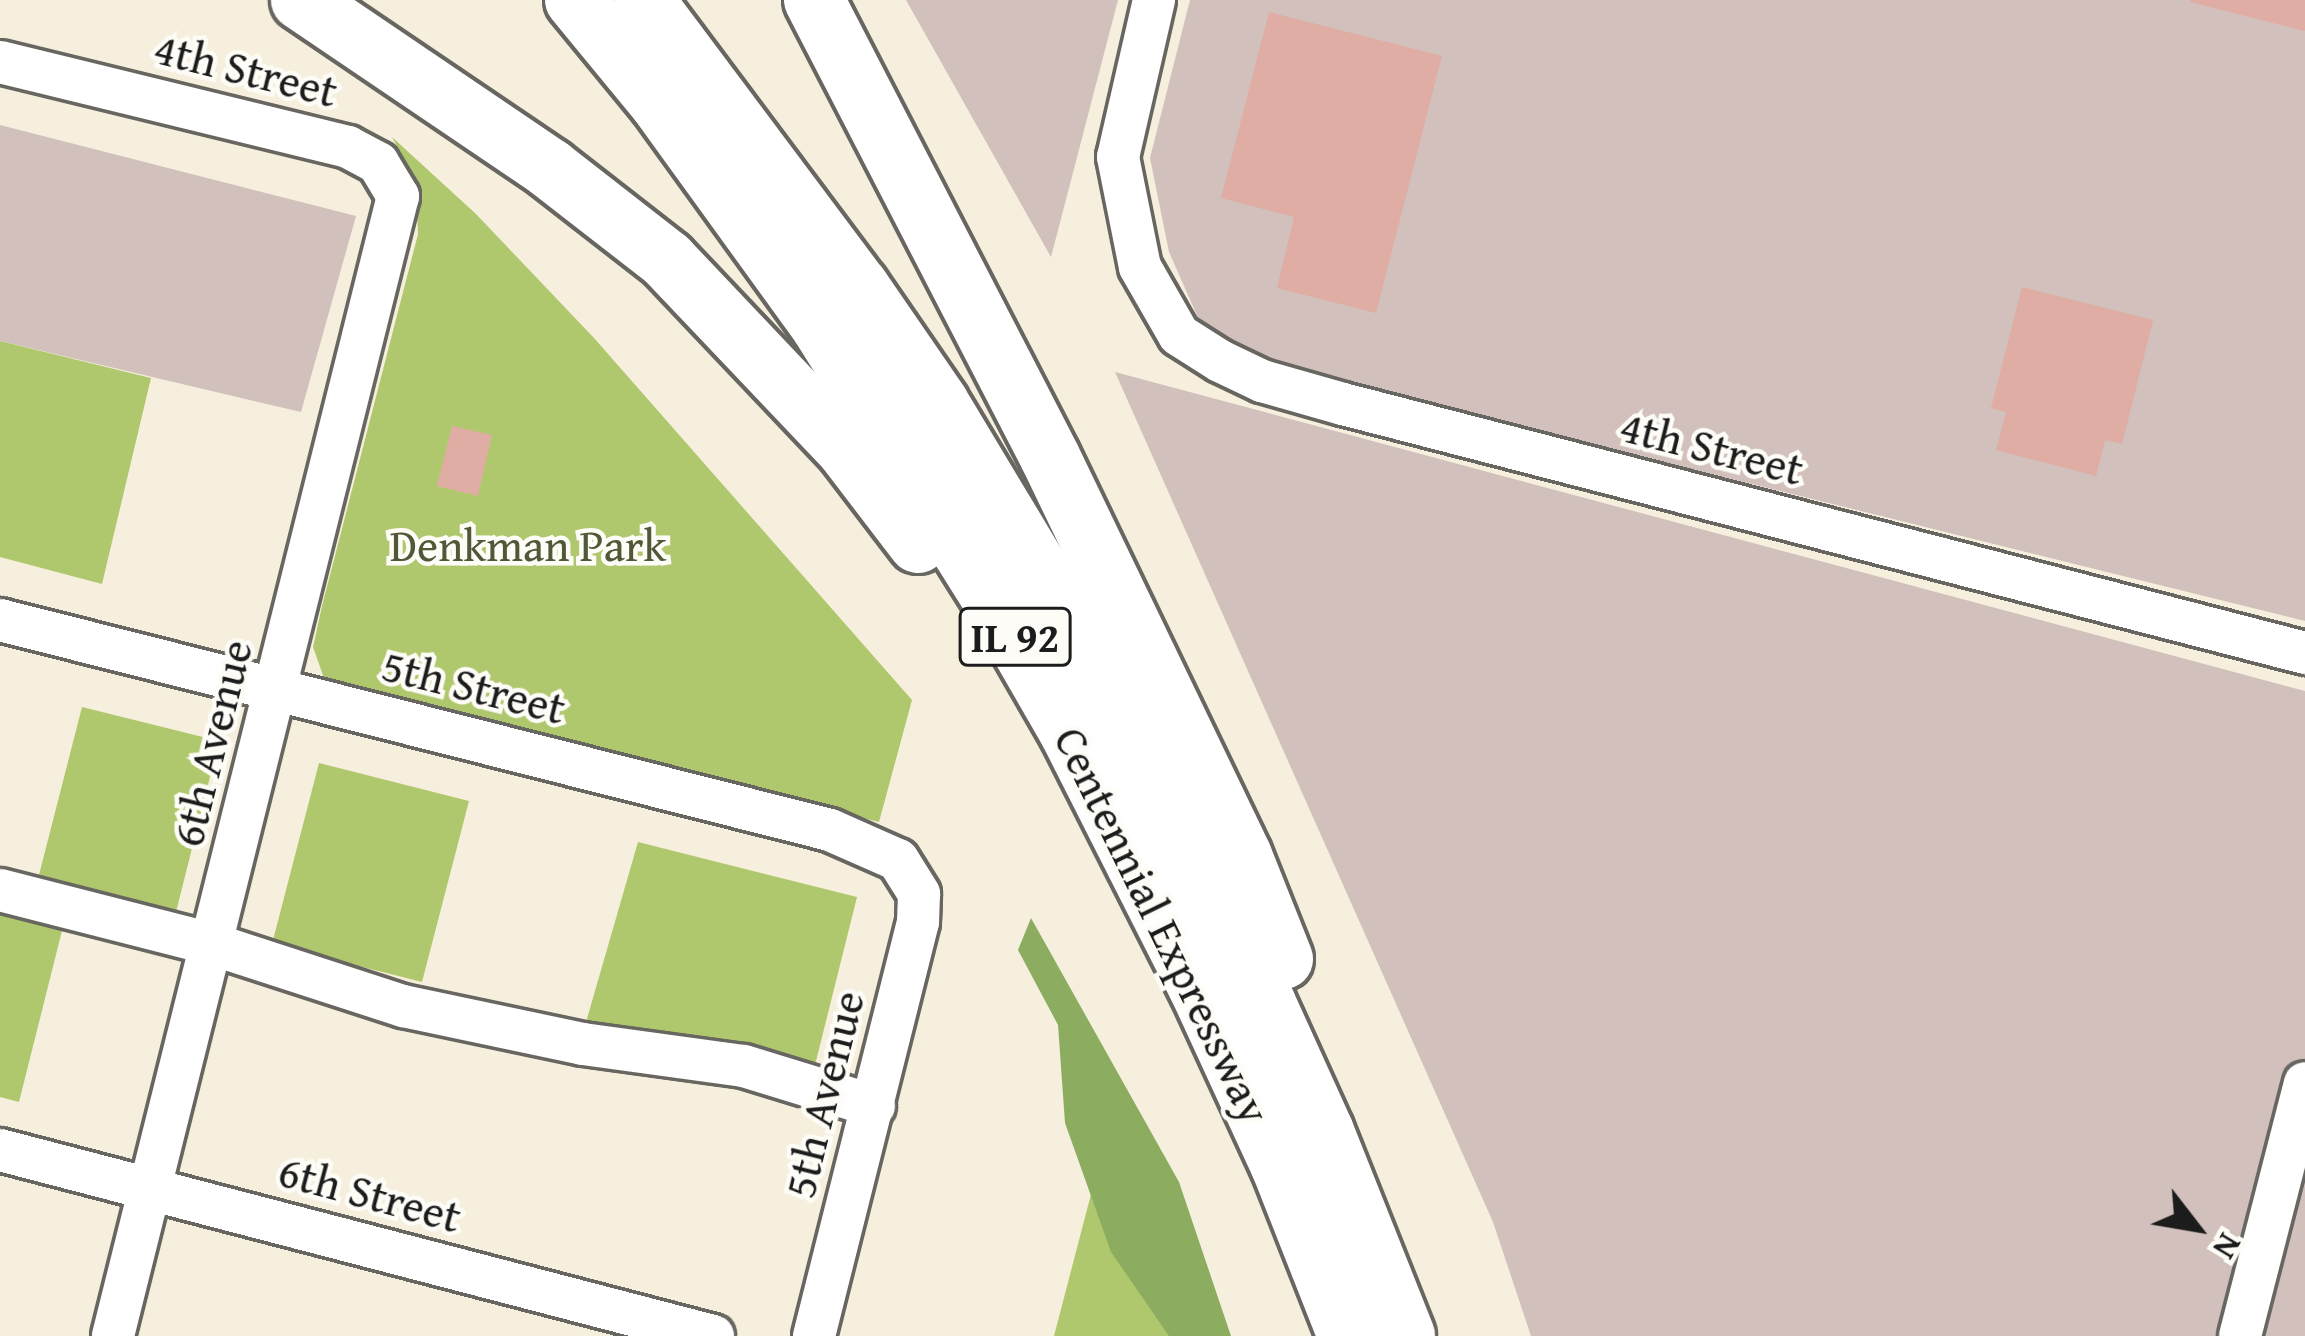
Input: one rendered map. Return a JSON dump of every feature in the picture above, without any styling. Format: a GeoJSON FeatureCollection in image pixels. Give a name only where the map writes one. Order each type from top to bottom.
{"type":"FeatureCollection","features":[{"type":"Feature","properties":{"kind":"highway"},"geometry":{"type":"LineString","coordinates":[[301,0],[566,181],[667,260],[719,312],[848,450],[908,528],[1135,857]]}},
{"type":"Feature","properties":{"kind":"highway","name":"Centennial Expressway"},"geometry":{"type":"LineString","coordinates":[[574,0],[742,216],[896,441],[1059,713],[1135,857],[1281,1166],[1348,1336]]}},
{"type":"Feature","properties":{"kind":"highway","name":"Centennial Expressway"},"geometry":{"type":"LineString","coordinates":[[644,0],[859,286],[938,402],[1040,572],[1141,752],[1266,1004],[1376,1257],[1405,1336]]}},
{"type":"Feature","properties":{"kind":"highway"},"geometry":{"type":"LineString","coordinates":[[814,0],[1050,457],[1242,856],[1292,982],[1376,1257]]}},
{"type":"Feature","properties":{"kind":"street","name":"4th Street"},"geometry":{"type":"LineString","coordinates":[[1154,0],[1118,157],[1140,267],[1179,335],[1262,381],[2305,653]]}},
{"type":"Feature","properties":{"kind":"street","name":"4th Street"},"geometry":{"type":"LineString","coordinates":[[0,62],[348,147],[378,163],[388,177]]}},
{"type":"Feature","properties":{"kind":"street","name":"6th Avenue"},"geometry":{"type":"LineString","coordinates":[[113,1336],[397,216],[398,196],[388,177]]}},
{"type":"Feature","properties":{"kind":"street","name":"5th Street"},"geometry":{"type":"LineString","coordinates":[[0,620],[830,830],[875,846],[912,876]]}},
{"type":"Feature","properties":{"kind":"street","name":"5th Avenue"},"geometry":{"type":"LineString","coordinates":[[814,1336],[918,922],[919,894],[912,876]]}},
{"type":"Feature","properties":{"kind":"street"},"geometry":{"type":"LineString","coordinates":[[0,890],[212,944],[403,1006],[583,1044],[744,1066],[874,1106]]}},
{"type":"Feature","properties":{"kind":"street"},"geometry":{"type":"LineString","coordinates":[[2240,1336],[2305,1083]]}},
{"type":"Feature","properties":{"kind":"street","name":"6th Street"},"geometry":{"type":"LineString","coordinates":[[0,1150],[713,1336]]}},
{"type":"Feature","properties":{"kind":"shaded area"},"geometry":{"type":"Polygon","coordinates":[[[906,0],[1118,0],[1051,257],[906,0]]]}},
{"type":"Feature","properties":{"kind":"shaded area"},"geometry":{"type":"Polygon","coordinates":[[[1190,0],[2305,0],[2305,621],[1259,362],[1199,320],[1169,252],[1150,158],[1190,0]]]}},
{"type":"Feature","properties":{"kind":"shaded area"},"geometry":{"type":"Polygon","coordinates":[[[0,125],[356,216],[301,412],[0,341],[0,125]]]}},
{"type":"Feature","properties":{"kind":"shaded area"},"geometry":{"type":"Polygon","coordinates":[[[1115,372],[2305,691],[2305,1336],[1531,1336],[1493,1222],[1115,372]]]}},
{"type":"Feature","properties":{"kind":"green space","name":"Denkman Park"},"geometry":{"type":"Polygon","coordinates":[[[392,137],[476,214],[594,338],[912,700],[879,822],[353,691],[324,678],[313,647],[418,234],[416,183],[392,137]]]}},
{"type":"Feature","properties":{"kind":"green space"},"geometry":{"type":"Polygon","coordinates":[[[0,341],[151,378],[102,584],[0,557],[0,341]]]}},
{"type":"Feature","properties":{"kind":"green space"},"geometry":{"type":"Polygon","coordinates":[[[82,707],[219,741],[173,924],[70,899],[19,1102],[0,1097],[0,908],[29,914],[82,707]]]}},
{"type":"Feature","properties":{"kind":"green space"},"geometry":{"type":"Polygon","coordinates":[[[319,763],[469,801],[422,982],[272,944],[319,763]]]}},
{"type":"Feature","properties":{"kind":"green space"},"geometry":{"type":"Polygon","coordinates":[[[638,842],[857,897],[812,1077],[584,1029],[638,842]]]}},
{"type":"Feature","properties":{"kind":"green space"},"geometry":{"type":"Polygon","coordinates":[[[1031,918],[1179,1182],[1231,1336],[1169,1336],[1111,1252],[1065,1123],[1058,1025],[1018,950],[1031,918]]]}},
{"type":"Feature","properties":{"kind":"green space"},"geometry":{"type":"Polygon","coordinates":[[[1096,1175],[1228,1336],[1054,1336],[1096,1175]]]}},
{"type":"Feature","properties":{"kind":"building"},"geometry":{"type":"Polygon","coordinates":[[[2305,0],[2305,31],[2190,2],[2305,0]]]}},
{"type":"Feature","properties":{"kind":"building"},"geometry":{"type":"Polygon","coordinates":[[[1269,12],[1442,56],[1376,313],[1277,288],[1294,217],[1221,198],[1269,12]]]}},
{"type":"Feature","properties":{"kind":"building"},"geometry":{"type":"Polygon","coordinates":[[[2022,287],[2153,320],[2122,444],[2105,440],[2096,476],[1996,450],[2006,412],[1991,408],[2022,287]]]}},
{"type":"Feature","properties":{"kind":"building"},"geometry":{"type":"Polygon","coordinates":[[[452,426],[492,435],[478,496],[437,486],[452,426]]]}}]}
